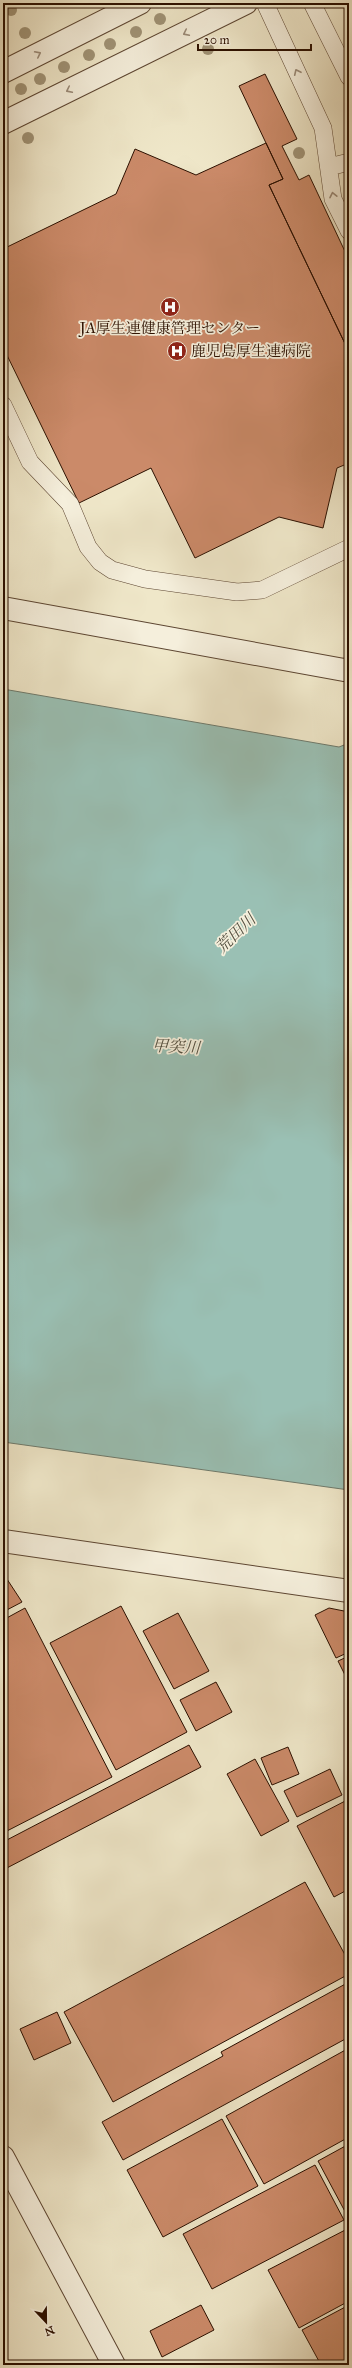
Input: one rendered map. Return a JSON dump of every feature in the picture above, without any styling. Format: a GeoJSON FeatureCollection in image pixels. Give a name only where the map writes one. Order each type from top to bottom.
{"type":"FeatureCollection","features":[{"type":"Feature","properties":{"kind":"street"},"geometry":{"type":"LineString","coordinates":[[3,72],[140,3]]}},
{"type":"Feature","properties":{"kind":"street"},"geometry":{"type":"LineString","coordinates":[[3,122],[246,3]]}},
{"type":"Feature","properties":{"kind":"street"},"geometry":{"type":"LineString","coordinates":[[3,608],[344,670],[349,669]]}},
{"type":"Feature","properties":{"kind":"street"},"geometry":{"type":"LineString","coordinates":[[3,1541],[349,1591]]}},
{"type":"Feature","properties":{"kind":"street"},"geometry":{"type":"LineString","coordinates":[[3,2157],[114,2365]]}},
{"type":"Feature","properties":{"kind":"lane"},"geometry":{"type":"LineString","coordinates":[[266,3],[322,128],[334,199],[349,231]]}},
{"type":"Feature","properties":{"kind":"lane"},"geometry":{"type":"LineString","coordinates":[[312,3],[349,77]]}},
{"type":"Feature","properties":{"kind":"lane"},"geometry":{"type":"LineString","coordinates":[[329,167],[349,162]]}},
{"type":"Feature","properties":{"kind":"lane"},"geometry":{"type":"LineString","coordinates":[[3,404],[30,462],[70,504],[88,547],[100,562],[112,570],[145,579],[237,592],[262,590],[349,548]]}},
{"type":"Feature","properties":{"kind":"water"},"geometry":{"type":"Polygon","coordinates":[[[3,689],[339,747],[349,743],[349,1490],[3,1442],[3,689]]]}},
{"type":"Feature","properties":{"kind":"building"},"geometry":{"type":"Polygon","coordinates":[[[265,74],[297,139],[282,146],[299,180],[309,175],[349,260],[349,352],[269,185],[283,179],[239,86],[265,74]]]}},
{"type":"Feature","properties":{"kind":"building","name":"鹿児島厚生連病院"},"geometry":{"type":"Polygon","coordinates":[[[266,143],[283,179],[269,185],[349,352],[349,463],[337,468],[323,528],[279,517],[195,558],[151,468],[79,503],[3,347],[3,249],[116,194],[135,149],[196,175],[266,143]]]}},
{"type":"Feature","properties":{"kind":"building"},"geometry":{"type":"Polygon","coordinates":[[[3,1573],[22,1602],[3,1612],[3,1573]]]}},
{"type":"Feature","properties":{"kind":"building"},"geometry":{"type":"Polygon","coordinates":[[[121,1606],[187,1732],[116,1770],[50,1643],[121,1606]]]}},
{"type":"Feature","properties":{"kind":"building"},"geometry":{"type":"Polygon","coordinates":[[[25,1608],[112,1777],[3,1833],[3,1620],[25,1608]]]}},
{"type":"Feature","properties":{"kind":"building"},"geometry":{"type":"Polygon","coordinates":[[[329,1608],[349,1612],[349,1652],[336,1658],[315,1615],[329,1608]]]}},
{"type":"Feature","properties":{"kind":"building"},"geometry":{"type":"Polygon","coordinates":[[[178,1613],[209,1671],[174,1689],[143,1631],[178,1613]]]}},
{"type":"Feature","properties":{"kind":"building"},"geometry":{"type":"Polygon","coordinates":[[[349,1656],[349,1683],[338,1661],[349,1656]]]}},
{"type":"Feature","properties":{"kind":"building"},"geometry":{"type":"Polygon","coordinates":[[[216,1682],[232,1712],[196,1731],[180,1700],[216,1682]]]}},
{"type":"Feature","properties":{"kind":"building"},"geometry":{"type":"Polygon","coordinates":[[[189,1745],[201,1767],[3,1870],[3,1842],[189,1745]]]}},
{"type":"Feature","properties":{"kind":"building"},"geometry":{"type":"Polygon","coordinates":[[[288,1747],[299,1774],[272,1785],[261,1758],[288,1747]]]}},
{"type":"Feature","properties":{"kind":"building"},"geometry":{"type":"Polygon","coordinates":[[[255,1759],[289,1821],[261,1836],[227,1774],[255,1759]]]}},
{"type":"Feature","properties":{"kind":"building"},"geometry":{"type":"Polygon","coordinates":[[[330,1769],[342,1795],[297,1817],[284,1791],[330,1769]]]}},
{"type":"Feature","properties":{"kind":"building"},"geometry":{"type":"Polygon","coordinates":[[[349,1799],[349,1889],[334,1897],[297,1826],[349,1799]]]}},
{"type":"Feature","properties":{"kind":"building"},"geometry":{"type":"Polygon","coordinates":[[[305,1882],[349,1962],[349,1974],[113,2102],[64,2012],[305,1882]]]}},
{"type":"Feature","properties":{"kind":"building"},"geometry":{"type":"Polygon","coordinates":[[[349,1982],[349,2037],[123,2160],[102,2122],[223,2056],[221,2052],[349,1982]]]}},
{"type":"Feature","properties":{"kind":"building"},"geometry":{"type":"Polygon","coordinates":[[[57,2012],[71,2043],[34,2060],[20,2029],[57,2012]]]}},
{"type":"Feature","properties":{"kind":"building"},"geometry":{"type":"Polygon","coordinates":[[[349,2048],[349,2137],[264,2184],[226,2116],[349,2048]]]}},
{"type":"Feature","properties":{"kind":"building"},"geometry":{"type":"Polygon","coordinates":[[[222,2119],[258,2186],[163,2237],[127,2170],[222,2119]]]}},
{"type":"Feature","properties":{"kind":"building"},"geometry":{"type":"Polygon","coordinates":[[[349,2144],[349,2219],[318,2161],[349,2144]]]}},
{"type":"Feature","properties":{"kind":"building"},"geometry":{"type":"Polygon","coordinates":[[[315,2165],[344,2220],[212,2289],[183,2234],[315,2165]]]}},
{"type":"Feature","properties":{"kind":"building"},"geometry":{"type":"Polygon","coordinates":[[[349,2228],[349,2301],[299,2328],[268,2270],[349,2228]]]}},
{"type":"Feature","properties":{"kind":"building"},"geometry":{"type":"Polygon","coordinates":[[[201,2305],[214,2330],[162,2357],[150,2331],[201,2305]]]}},
{"type":"Feature","properties":{"kind":"building"},"geometry":{"type":"Polygon","coordinates":[[[349,2305],[349,2365],[321,2365],[302,2330],[349,2305]]]}},
{"type":"Feature","properties":{"kind":"place","name":"JA厚生連健康管理センター"},"geometry":{"type":"Point","coordinates":[170,307]}},
{"type":"Feature","properties":{"kind":"place","name":"鹿児島厚生連病院"},"geometry":{"type":"Point","coordinates":[177,351]}},
{"type":"Feature","properties":{"kind":"water label","name":"荒田川"},"geometry":{"type":"Point","coordinates":[235,933]}},
{"type":"Feature","properties":{"kind":"water label","name":"甲突川"},"geometry":{"type":"Point","coordinates":[176,1046]}}]}
